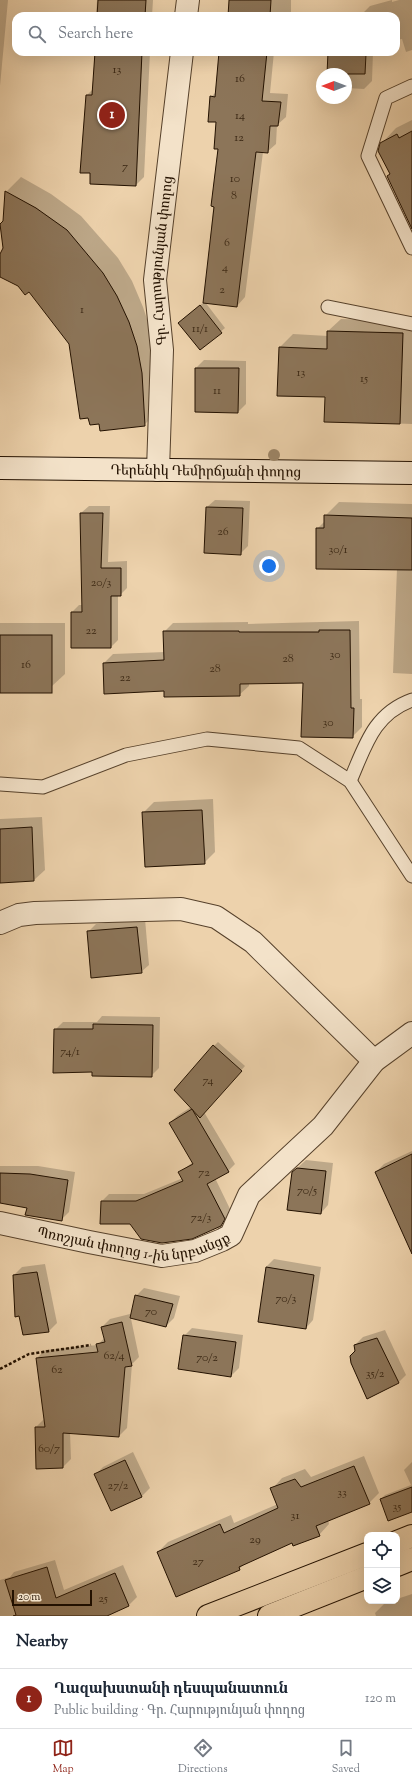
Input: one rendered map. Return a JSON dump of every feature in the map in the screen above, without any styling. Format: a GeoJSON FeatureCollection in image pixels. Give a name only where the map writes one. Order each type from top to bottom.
{"type":"FeatureCollection","features":[{"type":"Feature","properties":{"kind":"main road"},"geometry":{"type":"LineString","coordinates":[[400,1541],[412,1536]]}},
{"type":"Feature","properties":{"kind":"main road"},"geometry":{"type":"LineString","coordinates":[[208,1616],[364,1555]]}},
{"type":"Feature","properties":{"kind":"main road"},"geometry":{"type":"LineString","coordinates":[[400,1564],[412,1559]]}},
{"type":"Feature","properties":{"kind":"main road"},"geometry":{"type":"LineString","coordinates":[[269,1616],[364,1578]]}},
{"type":"Feature","properties":{"kind":"street"},"geometry":{"type":"LineString","coordinates":[[186,12],[188,0]]}},
{"type":"Feature","properties":{"kind":"street","name":"Գր. Հարությունյան փողոց"},"geometry":{"type":"LineString","coordinates":[[158,470],[162,350],[155,280],[182,56]]}},
{"type":"Feature","properties":{"kind":"street","name":"Դերենիկ Դեմիրճյանի փողոց"},"geometry":{"type":"LineString","coordinates":[[0,468],[412,473]]}},
{"type":"Feature","properties":{"kind":"street"},"geometry":{"type":"LineString","coordinates":[[0,923],[19,915],[50,912],[180,909],[216,917],[253,942],[374,1061]]}},
{"type":"Feature","properties":{"kind":"street","name":"Պռոշյան փողոց 1-ին նրբանցք"},"geometry":{"type":"LineString","coordinates":[[0,1223],[162,1256],[195,1251],[222,1240],[231,1235],[249,1195],[323,1126],[374,1061],[412,1033]]}},
{"type":"Feature","properties":{"kind":"lane"},"geometry":{"type":"LineString","coordinates":[[412,86],[386,98],[368,156],[412,248]]}},
{"type":"Feature","properties":{"kind":"lane"},"geometry":{"type":"LineString","coordinates":[[328,307],[412,324]]}},
{"type":"Feature","properties":{"kind":"lane"},"geometry":{"type":"LineString","coordinates":[[350,781],[367,741],[379,721],[401,704],[412,700]]}},
{"type":"Feature","properties":{"kind":"lane"},"geometry":{"type":"LineString","coordinates":[[0,784],[43,787],[126,755],[207,739],[299,748],[350,781],[412,876]]}},
{"type":"Feature","properties":{"kind":"path"},"geometry":{"type":"LineString","coordinates":[[0,1369],[29,1354],[91,1345]]}},
{"type":"Feature","properties":{"kind":"building"},"geometry":{"type":"Polygon","coordinates":[[[98,0],[146,0],[145,12],[97,12],[98,0]]]}},
{"type":"Feature","properties":{"kind":"building"},"geometry":{"type":"Polygon","coordinates":[[[229,0],[271,0],[270,12],[228,12],[229,0]]]}},
{"type":"Feature","properties":{"kind":"building"},"geometry":{"type":"Polygon","coordinates":[[[95,56],[142,56],[136,186],[90,184],[90,173],[80,173],[86,95],[92,95],[95,56]]]}},
{"type":"Feature","properties":{"kind":"building"},"geometry":{"type":"Polygon","coordinates":[[[219,56],[267,56],[262,101],[281,102],[278,126],[270,126],[268,153],[256,152],[237,307],[203,303],[214,207],[211,206],[218,149],[214,149],[216,122],[208,122],[210,96],[215,97],[219,56]]]}},
{"type":"Feature","properties":{"kind":"building"},"geometry":{"type":"Polygon","coordinates":[[[328,56],[366,56],[365,74],[352,74],[352,68],[327,68],[328,56]]]}},
{"type":"Feature","properties":{"kind":"building"},"geometry":{"type":"Polygon","coordinates":[[[412,131],[412,229],[387,176],[390,174],[378,151],[380,143],[397,134],[399,138],[412,131]]]}},
{"type":"Feature","properties":{"kind":"building"},"geometry":{"type":"Polygon","coordinates":[[[5,191],[36,208],[67,230],[103,273],[117,296],[129,322],[137,346],[142,373],[145,426],[100,431],[99,424],[90,425],[88,418],[80,419],[69,344],[29,292],[25,295],[18,286],[0,277],[0,254],[3,248],[0,224],[3,221],[5,191]]]}},
{"type":"Feature","properties":{"kind":"building"},"geometry":{"type":"Polygon","coordinates":[[[200,305],[222,333],[200,350],[178,323],[200,305]]]}},
{"type":"Feature","properties":{"kind":"building"},"geometry":{"type":"Polygon","coordinates":[[[327,331],[403,333],[400,424],[324,422],[325,397],[277,396],[279,347],[327,349],[327,331]]]}},
{"type":"Feature","properties":{"kind":"building"},"geometry":{"type":"Polygon","coordinates":[[[195,368],[239,368],[238,413],[195,412],[195,368]]]}},
{"type":"Feature","properties":{"kind":"building"},"geometry":{"type":"Polygon","coordinates":[[[206,507],[243,508],[241,555],[204,553],[206,507]]]}},
{"type":"Feature","properties":{"kind":"building"},"geometry":{"type":"Polygon","coordinates":[[[80,513],[103,513],[101,568],[121,568],[121,596],[111,596],[111,648],[71,648],[71,612],[82,612],[80,513]]]}},
{"type":"Feature","properties":{"kind":"building"},"geometry":{"type":"Polygon","coordinates":[[[324,515],[412,518],[412,570],[316,569],[316,528],[324,528],[324,515]]]}},
{"type":"Feature","properties":{"kind":"building"},"geometry":{"type":"Polygon","coordinates":[[[319,630],[350,630],[351,708],[354,708],[353,738],[301,737],[303,683],[240,684],[240,696],[164,697],[164,691],[104,694],[103,663],[164,660],[163,631],[319,632],[319,630]]]}},
{"type":"Feature","properties":{"kind":"building"},"geometry":{"type":"Polygon","coordinates":[[[0,635],[52,635],[52,693],[0,693],[0,635]]]}},
{"type":"Feature","properties":{"kind":"building"},"geometry":{"type":"Polygon","coordinates":[[[202,810],[205,864],[145,867],[142,812],[202,810]]]}},
{"type":"Feature","properties":{"kind":"building"},"geometry":{"type":"Polygon","coordinates":[[[32,827],[34,881],[0,883],[0,829],[32,827]]]}},
{"type":"Feature","properties":{"kind":"building"},"geometry":{"type":"Polygon","coordinates":[[[137,927],[142,973],[91,978],[87,931],[137,927]]]}},
{"type":"Feature","properties":{"kind":"building"},"geometry":{"type":"Polygon","coordinates":[[[93,1024],[153,1025],[152,1077],[92,1076],[92,1072],[53,1073],[54,1029],[93,1029],[93,1024]]]}},
{"type":"Feature","properties":{"kind":"building"},"geometry":{"type":"Polygon","coordinates":[[[213,1045],[242,1071],[200,1118],[174,1090],[213,1045]]]}},
{"type":"Feature","properties":{"kind":"building"},"geometry":{"type":"Polygon","coordinates":[[[192,1109],[229,1172],[207,1184],[225,1219],[221,1226],[192,1239],[162,1243],[141,1239],[130,1224],[100,1224],[101,1201],[136,1201],[183,1181],[178,1172],[193,1164],[169,1123],[192,1109]]]}},
{"type":"Feature","properties":{"kind":"building"},"geometry":{"type":"Polygon","coordinates":[[[412,1154],[412,1254],[375,1172],[412,1154]]]}},
{"type":"Feature","properties":{"kind":"building"},"geometry":{"type":"Polygon","coordinates":[[[297,1168],[326,1171],[321,1214],[287,1210],[292,1172],[297,1168]]]}},
{"type":"Feature","properties":{"kind":"building"},"geometry":{"type":"Polygon","coordinates":[[[0,1173],[30,1174],[68,1180],[62,1221],[25,1215],[27,1208],[0,1203],[0,1173]]]}},
{"type":"Feature","properties":{"kind":"building"},"geometry":{"type":"Polygon","coordinates":[[[266,1267],[314,1275],[306,1329],[258,1322],[266,1267]]]}},
{"type":"Feature","properties":{"kind":"building"},"geometry":{"type":"Polygon","coordinates":[[[37,1272],[49,1332],[23,1335],[19,1316],[15,1317],[13,1275],[37,1272]]]}},
{"type":"Feature","properties":{"kind":"building"},"geometry":{"type":"Polygon","coordinates":[[[135,1295],[173,1304],[166,1327],[130,1318],[135,1295]]]}},
{"type":"Feature","properties":{"kind":"building"},"geometry":{"type":"Polygon","coordinates":[[[122,1322],[132,1366],[125,1367],[119,1437],[63,1433],[63,1468],[36,1469],[35,1427],[45,1427],[36,1358],[98,1352],[96,1344],[105,1342],[101,1327],[122,1322]]]}},
{"type":"Feature","properties":{"kind":"building"},"geometry":{"type":"Polygon","coordinates":[[[183,1335],[236,1342],[231,1377],[178,1369],[183,1335]]]}},
{"type":"Feature","properties":{"kind":"building"},"geometry":{"type":"Polygon","coordinates":[[[377,1338],[399,1383],[367,1399],[351,1363],[350,1356],[355,1351],[354,1345],[377,1338]]]}},
{"type":"Feature","properties":{"kind":"building"},"geometry":{"type":"Polygon","coordinates":[[[125,1460],[142,1497],[111,1511],[94,1474],[125,1460]]]}},
{"type":"Feature","properties":{"kind":"building"},"geometry":{"type":"Polygon","coordinates":[[[354,1466],[370,1504],[316,1526],[320,1536],[293,1546],[292,1543],[239,1567],[240,1570],[176,1597],[157,1552],[220,1524],[224,1533],[278,1508],[270,1488],[295,1479],[301,1487],[354,1466]]]}},
{"type":"Feature","properties":{"kind":"building"},"geometry":{"type":"Polygon","coordinates":[[[412,1487],[412,1512],[388,1521],[380,1499],[412,1487]]]}},
{"type":"Feature","properties":{"kind":"building"},"geometry":{"type":"Polygon","coordinates":[[[47,1567],[56,1598],[115,1573],[129,1606],[107,1616],[13,1616],[16,1615],[5,1580],[47,1567]]]}},
{"type":"Feature","properties":{"kind":"place","name":"Ղազախստանի դեսպանատուն"},"geometry":{"type":"Point","coordinates":[112,115]}}]}
